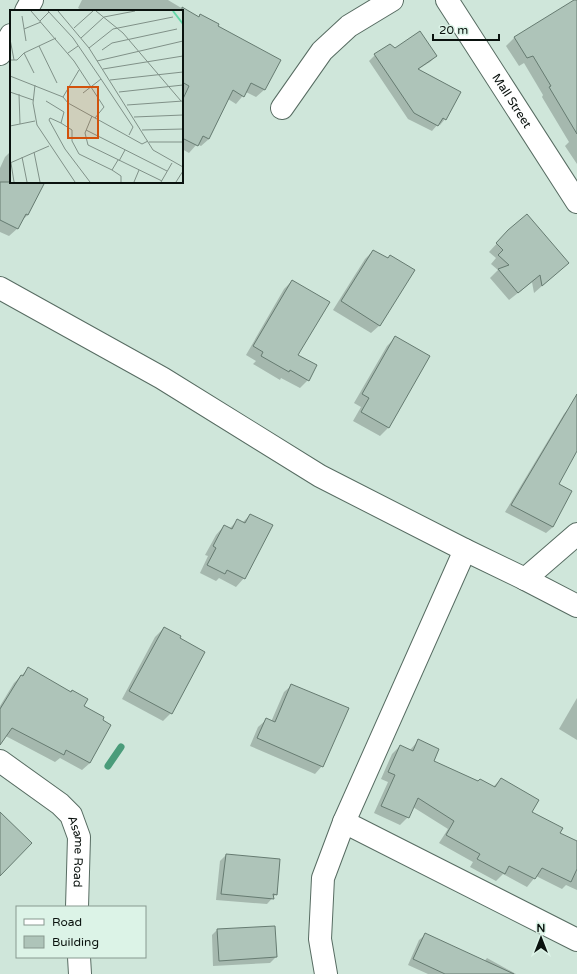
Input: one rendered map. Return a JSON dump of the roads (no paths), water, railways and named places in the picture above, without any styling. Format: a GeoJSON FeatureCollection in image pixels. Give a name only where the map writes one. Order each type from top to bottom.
{"type":"FeatureCollection","features":[{"type":"Feature","properties":{"kind":"street"},"geometry":{"type":"LineString","coordinates":[[27,10],[32,0]]}},
{"type":"Feature","properties":{"kind":"street"},"geometry":{"type":"LineString","coordinates":[[282,108],[322,51],[349,26],[392,0]]}},
{"type":"Feature","properties":{"kind":"street","name":"Mall Street"},"geometry":{"type":"LineString","coordinates":[[447,0],[577,202]]}},
{"type":"Feature","properties":{"kind":"street"},"geometry":{"type":"LineString","coordinates":[[0,54],[10,38]]}},
{"type":"Feature","properties":{"kind":"street"},"geometry":{"type":"LineString","coordinates":[[0,288],[162,378],[320,476],[577,606]]}},
{"type":"Feature","properties":{"kind":"street"},"geometry":{"type":"LineString","coordinates":[[525,579],[577,534]]}},
{"type":"Feature","properties":{"kind":"street"},"geometry":{"type":"LineString","coordinates":[[326,974],[320,939],[323,878],[344,822],[464,550]]}},
{"type":"Feature","properties":{"kind":"street","name":"Asame Road"},"geometry":{"type":"LineString","coordinates":[[0,761],[60,804],[71,815],[79,837],[78,906]]}},
{"type":"Feature","properties":{"kind":"street"},"geometry":{"type":"LineString","coordinates":[[344,822],[577,940]]}},
{"type":"Feature","properties":{"kind":"street"},"geometry":{"type":"LineString","coordinates":[[79,958],[80,974]]}},
{"type":"Feature","properties":{"kind":"waterway"},"geometry":{"type":"LineString","coordinates":[[108,766],[121,747]]}}]}
